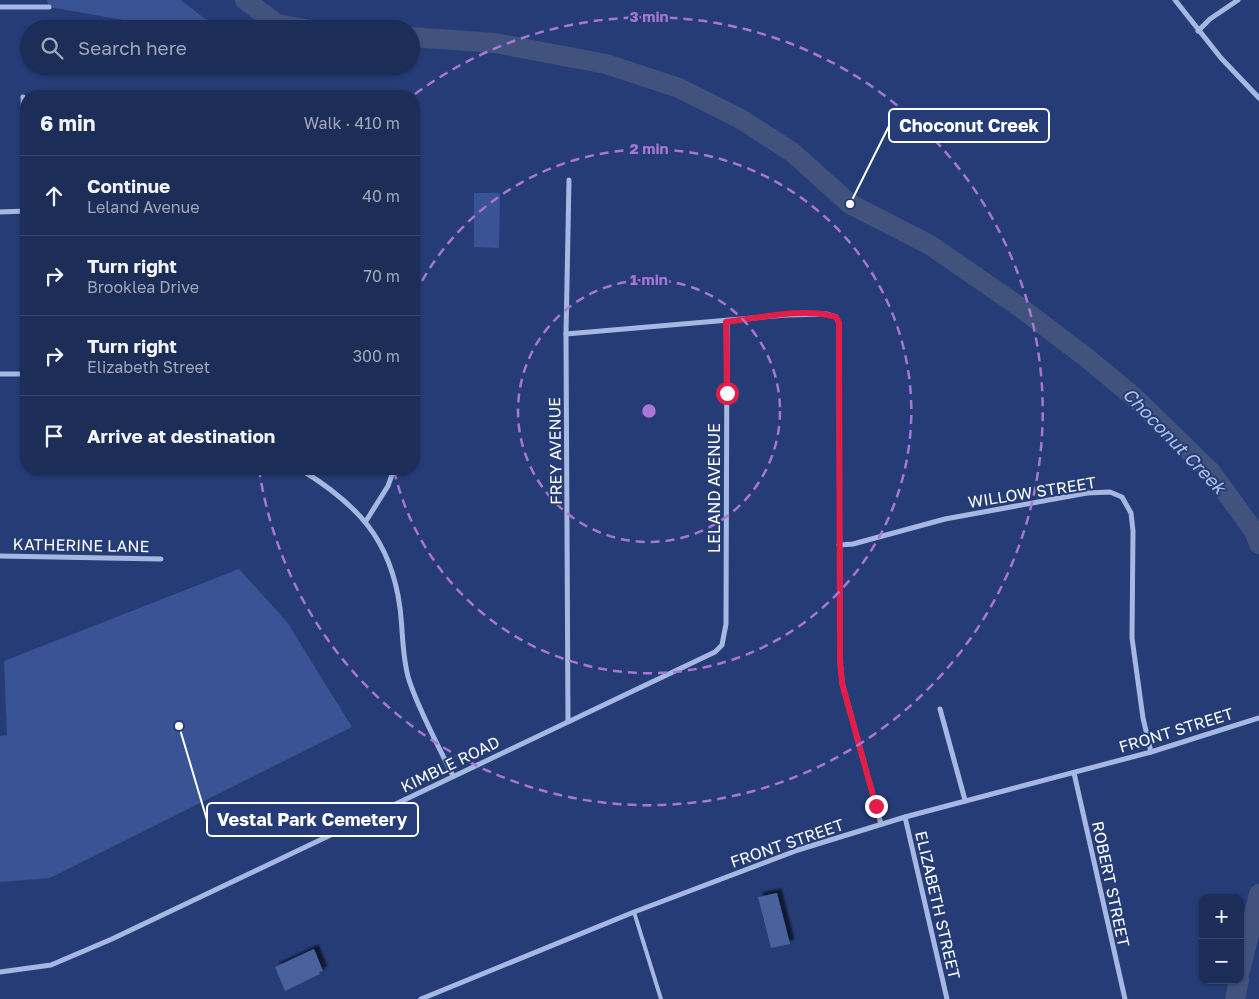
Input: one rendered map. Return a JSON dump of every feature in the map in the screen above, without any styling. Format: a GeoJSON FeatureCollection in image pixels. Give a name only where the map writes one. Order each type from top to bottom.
{"type":"FeatureCollection","features":[{"type":"Feature","properties":{"kind":"street"},"geometry":{"type":"LineString","coordinates":[[1175,0],[1198,31],[1259,98]]}},
{"type":"Feature","properties":{"kind":"street"},"geometry":{"type":"LineString","coordinates":[[1198,31],[1210,19],[1238,0]]}},
{"type":"Feature","properties":{"kind":"street"},"geometry":{"type":"LineString","coordinates":[[0,7],[49,7]]}},
{"type":"Feature","properties":{"kind":"street","name":"FREY AVENUE"},"geometry":{"type":"LineString","coordinates":[[568,722],[566,334],[569,180]]}},
{"type":"Feature","properties":{"kind":"street"},"geometry":{"type":"LineString","coordinates":[[0,212],[20,211]]}},
{"type":"Feature","properties":{"kind":"street"},"geometry":{"type":"LineString","coordinates":[[566,334],[726,322],[786,315],[826,314],[836,317],[839,323],[839,545],[842,683],[881,824]]}},
{"type":"Feature","properties":{"kind":"street","name":"LELAND AVENUE"},"geometry":{"type":"LineString","coordinates":[[715,652],[722,645],[726,624],[726,322]]}},
{"type":"Feature","properties":{"kind":"street"},"geometry":{"type":"LineString","coordinates":[[0,374],[20,374]]}},
{"type":"Feature","properties":{"kind":"street"},"geometry":{"type":"LineString","coordinates":[[309,475],[351,504],[366,521],[388,560],[397,588],[408,678],[453,776]]}},
{"type":"Feature","properties":{"kind":"street"},"geometry":{"type":"LineString","coordinates":[[366,521],[388,486],[392,475]]}},
{"type":"Feature","properties":{"kind":"street","name":"WILLOW STREET"},"geometry":{"type":"LineString","coordinates":[[839,545],[853,544],[945,519],[1087,493],[1110,492],[1122,497],[1131,513],[1133,531],[1132,638],[1143,718],[1150,752]]}},
{"type":"Feature","properties":{"kind":"street","name":"KATHERINE LANE"},"geometry":{"type":"LineString","coordinates":[[0,556],[161,559]]}},
{"type":"Feature","properties":{"kind":"street","name":"KIMBLE ROAD"},"geometry":{"type":"LineString","coordinates":[[0,972],[51,965],[112,939],[715,652]]}},
{"type":"Feature","properties":{"kind":"street"},"geometry":{"type":"LineString","coordinates":[[940,710],[965,800]]}},
{"type":"Feature","properties":{"kind":"street","name":"FRONT STREET"},"geometry":{"type":"LineString","coordinates":[[421,999],[634,912],[798,850],[965,800],[1150,752],[1259,718]]}},
{"type":"Feature","properties":{"kind":"street","name":"ROBERT STREET"},"geometry":{"type":"LineString","coordinates":[[1074,773],[1125,999]]}},
{"type":"Feature","properties":{"kind":"street","name":"ELIZABETH STREET"},"geometry":{"type":"LineString","coordinates":[[905,817],[947,999]]}},
{"type":"Feature","properties":{"kind":"lane"},"geometry":{"type":"LineString","coordinates":[[634,912],[661,999]]}},
{"type":"Feature","properties":{"kind":"shaded area"},"geometry":{"type":"Polygon","coordinates":[[[47,0],[181,0],[207,20],[123,20],[49,7],[47,0]]]}},
{"type":"Feature","properties":{"kind":"shaded area"},"geometry":{"type":"Polygon","coordinates":[[[474,193],[500,193],[499,248],[474,247],[474,193]]]}},
{"type":"Feature","properties":{"kind":"shaded area"},"geometry":{"type":"Polygon","coordinates":[[[239,569],[287,622],[352,727],[50,878],[0,882],[0,736],[7,735],[4,661],[239,569]]]}},
{"type":"Feature","properties":{"kind":"building"},"geometry":{"type":"Polygon","coordinates":[[[777,893],[790,944],[771,948],[758,897],[777,893]]]}},
{"type":"Feature","properties":{"kind":"building"},"geometry":{"type":"Polygon","coordinates":[[[314,949],[323,971],[285,991],[275,967],[314,949]]]}},
{"type":"Feature","properties":{"kind":"waterway","name":"Choconut Creek"},"geometry":{"type":"LineString","coordinates":[[245,0],[272,20]]}},
{"type":"Feature","properties":{"kind":"waterway","name":"Choconut Creek"},"geometry":{"type":"LineString","coordinates":[[420,38],[495,43],[606,64],[679,88],[739,118],[792,152],[850,204],[930,245],[1017,305],[1087,358],[1134,397],[1211,472],[1254,531],[1259,544]]}},
{"type":"Feature","properties":{"kind":"waterway","name":"Choconut Creek"},"geometry":{"type":"LineString","coordinates":[[1244,955],[1259,894]]}},
{"type":"Feature","properties":{"kind":"waterway","name":"Choconut Creek"},"geometry":{"type":"LineString","coordinates":[[1235,999],[1238,984]]}},
{"type":"Feature","properties":{"kind":"place","name":"Choconut Creek"},"geometry":{"type":"Point","coordinates":[850,204]}},
{"type":"Feature","properties":{"kind":"place","name":"Vestal Park Cemetery"},"geometry":{"type":"Point","coordinates":[179,726]}},
{"type":"Feature","properties":{"kind":"route"},"geometry":{"type":"LineString","coordinates":[[727,393],[726,322],[786,315],[826,314],[836,317],[839,323],[840,660],[842,683],[876,806]]}}]}
